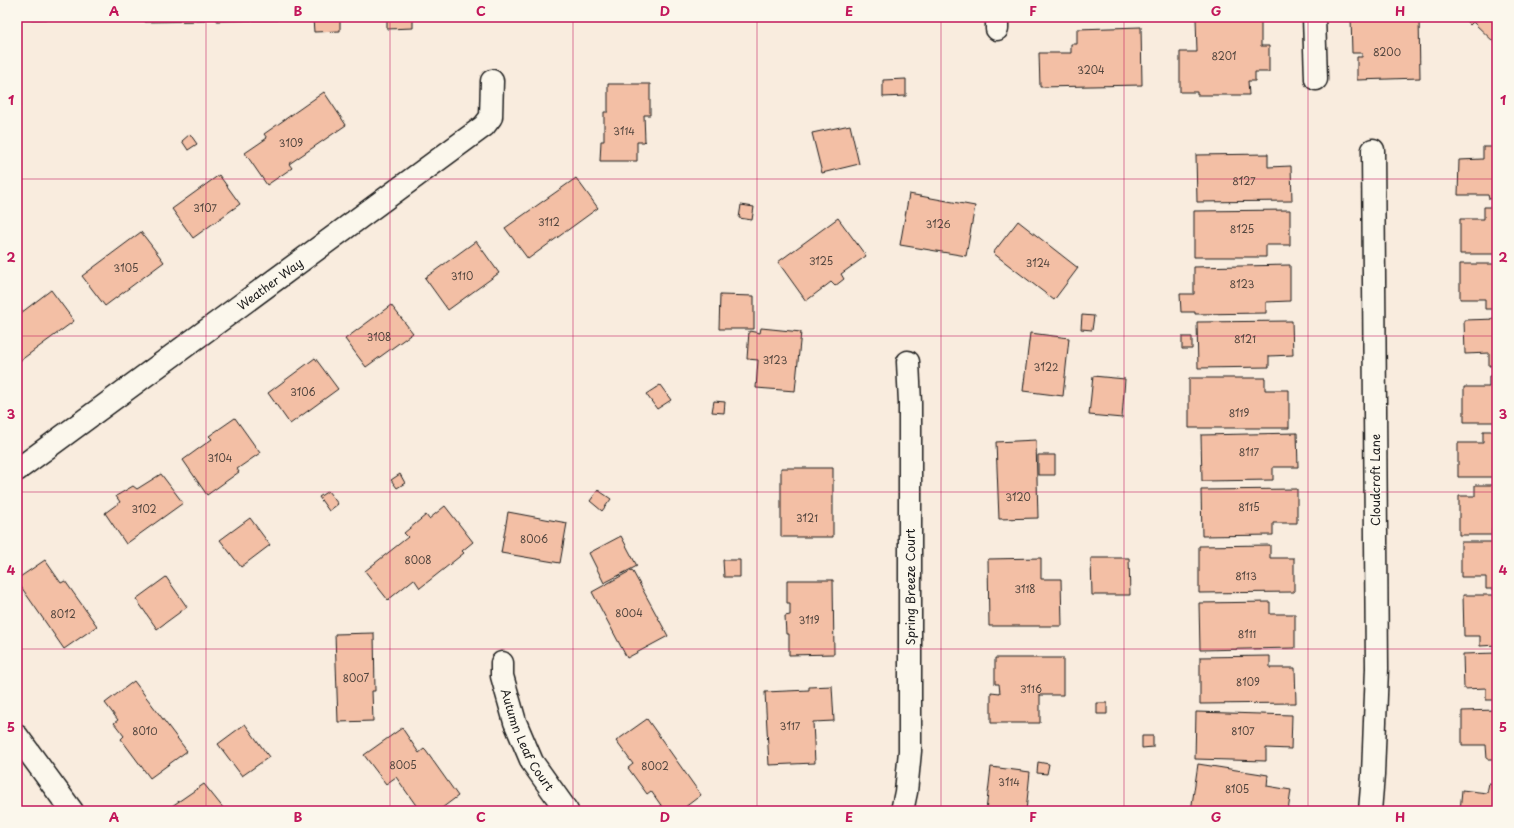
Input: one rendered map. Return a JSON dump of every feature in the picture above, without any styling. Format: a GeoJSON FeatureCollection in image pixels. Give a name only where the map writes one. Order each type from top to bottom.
{"type":"FeatureCollection","features":[{"type":"Feature","properties":{"kind":"street"},"geometry":{"type":"LineString","coordinates":[[1314,17],[1316,79]]}},
{"type":"Feature","properties":{"kind":"street","name":"Weather Way"},"geometry":{"type":"LineString","coordinates":[[17,470],[484,126],[491,117],[492,81]]}},
{"type":"Feature","properties":{"kind":"street","name":"Cloudcroft Lane"},"geometry":{"type":"LineString","coordinates":[[1370,811],[1373,775],[1377,668],[1373,150]]}},
{"type":"Feature","properties":{"kind":"street","name":"Spring Breeze Court"},"geometry":{"type":"LineString","coordinates":[[902,811],[906,792],[910,750],[910,403],[908,362]]}},
{"type":"Feature","properties":{"kind":"street","name":"Autumn Leaf Court"},"geometry":{"type":"LineString","coordinates":[[502,663],[502,676],[515,722],[532,762],[567,811]]}},
{"type":"Feature","properties":{"kind":"street"},"geometry":{"type":"LineString","coordinates":[[17,736],[72,811]]}},
{"type":"Feature","properties":{"kind":"building"},"geometry":{"type":"Polygon","coordinates":[[[17,17],[52,17],[52,19],[17,20],[17,17]]]}},
{"type":"Feature","properties":{"kind":"building"},"geometry":{"type":"Polygon","coordinates":[[[64,17],[124,17],[124,18],[64,19],[64,17]]]}},
{"type":"Feature","properties":{"kind":"building"},"geometry":{"type":"Polygon","coordinates":[[[144,17],[204,17],[204,21],[145,22],[144,17]]]}},
{"type":"Feature","properties":{"kind":"building"},"geometry":{"type":"Polygon","coordinates":[[[217,17],[277,17],[277,20],[217,21],[217,17]]]}},
{"type":"Feature","properties":{"kind":"building"},"geometry":{"type":"Polygon","coordinates":[[[298,17],[358,17],[358,19],[340,20],[340,31],[314,32],[313,19],[298,19],[298,17]]]}},
{"type":"Feature","properties":{"kind":"building"},"geometry":{"type":"Polygon","coordinates":[[[371,17],[413,17],[413,28],[387,29],[387,18],[371,17]]]}},
{"type":"Feature","properties":{"kind":"building"},"geometry":{"type":"Polygon","coordinates":[[[441,17],[499,17],[499,18],[441,20],[441,17]]]}},
{"type":"Feature","properties":{"kind":"building"},"geometry":{"type":"Polygon","coordinates":[[[1351,17],[1419,17],[1420,78],[1357,80],[1357,57],[1362,57],[1362,53],[1352,53],[1351,17]]]}},
{"type":"Feature","properties":{"kind":"building"},"geometry":{"type":"Polygon","coordinates":[[[1462,17],[1497,17],[1497,45],[1473,22],[1470,25],[1462,17]]]}},
{"type":"Feature","properties":{"kind":"building"},"geometry":{"type":"Polygon","coordinates":[[[1196,18],[1261,18],[1261,46],[1269,46],[1269,72],[1255,72],[1255,81],[1248,81],[1249,95],[1197,95],[1197,92],[1180,92],[1180,52],[1197,52],[1196,18]]]}},
{"type":"Feature","properties":{"kind":"building"},"geometry":{"type":"Polygon","coordinates":[[[1141,27],[1142,85],[1040,87],[1039,53],[1071,53],[1071,44],[1077,44],[1077,29],[1141,27]]]}},
{"type":"Feature","properties":{"kind":"building"},"geometry":{"type":"Polygon","coordinates":[[[906,79],[906,96],[883,97],[883,80],[906,79]]]}},
{"type":"Feature","properties":{"kind":"building"},"geometry":{"type":"Polygon","coordinates":[[[608,84],[650,84],[650,115],[644,115],[645,141],[637,142],[637,161],[600,161],[601,141],[604,141],[604,112],[608,112],[608,84]]]}},
{"type":"Feature","properties":{"kind":"building"},"geometry":{"type":"Polygon","coordinates":[[[324,92],[346,125],[289,164],[292,168],[267,185],[245,153],[267,138],[264,134],[324,92]]]}},
{"type":"Feature","properties":{"kind":"building"},"geometry":{"type":"Polygon","coordinates":[[[850,125],[859,164],[822,173],[812,133],[850,125]]]}},
{"type":"Feature","properties":{"kind":"building"},"geometry":{"type":"Polygon","coordinates":[[[190,134],[197,144],[188,150],[182,141],[190,134]]]}},
{"type":"Feature","properties":{"kind":"building"},"geometry":{"type":"Polygon","coordinates":[[[1483,147],[1497,147],[1497,198],[1489,199],[1488,195],[1458,195],[1459,160],[1483,159],[1483,147]]]}},
{"type":"Feature","properties":{"kind":"building"},"geometry":{"type":"Polygon","coordinates":[[[1268,154],[1268,167],[1291,166],[1292,201],[1197,202],[1196,155],[1268,154]]]}},
{"type":"Feature","properties":{"kind":"building"},"geometry":{"type":"Polygon","coordinates":[[[219,175],[240,204],[193,238],[172,209],[219,175]]]}},
{"type":"Feature","properties":{"kind":"building"},"geometry":{"type":"Polygon","coordinates":[[[576,178],[598,208],[528,259],[505,228],[576,178]]]}},
{"type":"Feature","properties":{"kind":"building"},"geometry":{"type":"Polygon","coordinates":[[[909,194],[975,206],[966,256],[900,245],[909,194]]]}},
{"type":"Feature","properties":{"kind":"building"},"geometry":{"type":"Polygon","coordinates":[[[741,205],[754,207],[752,220],[739,218],[741,205]]]}},
{"type":"Feature","properties":{"kind":"building"},"geometry":{"type":"Polygon","coordinates":[[[1484,207],[1497,207],[1497,254],[1460,254],[1460,219],[1484,219],[1484,207]]]}},
{"type":"Feature","properties":{"kind":"building"},"geometry":{"type":"Polygon","coordinates":[[[1290,210],[1290,245],[1266,245],[1266,257],[1194,257],[1194,211],[1290,210]]]}},
{"type":"Feature","properties":{"kind":"building"},"geometry":{"type":"Polygon","coordinates":[[[838,218],[866,256],[841,274],[844,279],[835,286],[831,282],[806,301],[778,262],[838,218]]]}},
{"type":"Feature","properties":{"kind":"building"},"geometry":{"type":"Polygon","coordinates":[[[1018,221],[1078,268],[1054,300],[993,253],[1018,221]]]}},
{"type":"Feature","properties":{"kind":"building"},"geometry":{"type":"Polygon","coordinates":[[[141,232],[164,262],[105,306],[82,276],[141,232]]]}},
{"type":"Feature","properties":{"kind":"building"},"geometry":{"type":"Polygon","coordinates":[[[476,241],[499,273],[448,310],[425,278],[476,241]]]}},
{"type":"Feature","properties":{"kind":"building"},"geometry":{"type":"Polygon","coordinates":[[[1460,264],[1497,264],[1497,309],[1485,309],[1485,299],[1460,299],[1460,264]]]}},
{"type":"Feature","properties":{"kind":"building"},"geometry":{"type":"Polygon","coordinates":[[[1290,265],[1290,301],[1266,302],[1266,313],[1195,314],[1195,312],[1181,312],[1180,294],[1194,294],[1194,267],[1290,265]]]}},
{"type":"Feature","properties":{"kind":"building"},"geometry":{"type":"Polygon","coordinates":[[[51,290],[74,321],[17,363],[17,316],[51,290]]]}},
{"type":"Feature","properties":{"kind":"building"},"geometry":{"type":"Polygon","coordinates":[[[720,295],[754,296],[754,329],[719,329],[720,295]]]}},
{"type":"Feature","properties":{"kind":"building"},"geometry":{"type":"Polygon","coordinates":[[[391,305],[413,333],[366,367],[345,339],[391,305]]]}},
{"type":"Feature","properties":{"kind":"building"},"geometry":{"type":"Polygon","coordinates":[[[1082,315],[1094,316],[1092,330],[1081,329],[1082,315]]]}},
{"type":"Feature","properties":{"kind":"building"},"geometry":{"type":"Polygon","coordinates":[[[1497,319],[1497,365],[1489,366],[1489,353],[1465,354],[1464,320],[1497,319]]]}},
{"type":"Feature","properties":{"kind":"building"},"geometry":{"type":"Polygon","coordinates":[[[1292,321],[1293,355],[1269,356],[1269,367],[1198,368],[1197,322],[1292,321]]]}},
{"type":"Feature","properties":{"kind":"building"},"geometry":{"type":"Polygon","coordinates":[[[761,328],[801,332],[795,391],[756,388],[758,360],[747,359],[749,331],[760,333],[761,328]]]}},
{"type":"Feature","properties":{"kind":"building"},"geometry":{"type":"Polygon","coordinates":[[[1030,333],[1069,338],[1063,396],[1023,391],[1030,333]]]}},
{"type":"Feature","properties":{"kind":"building"},"geometry":{"type":"Polygon","coordinates":[[[1182,337],[1192,337],[1192,349],[1182,349],[1182,337]]]}},
{"type":"Feature","properties":{"kind":"building"},"geometry":{"type":"Polygon","coordinates":[[[315,358],[338,389],[290,424],[268,393],[315,358]]]}},
{"type":"Feature","properties":{"kind":"building"},"geometry":{"type":"Polygon","coordinates":[[[1093,376],[1125,379],[1122,418],[1089,415],[1093,376]]]}},
{"type":"Feature","properties":{"kind":"building"},"geometry":{"type":"Polygon","coordinates":[[[1489,376],[1497,376],[1497,422],[1464,422],[1464,387],[1489,387],[1489,376]]]}},
{"type":"Feature","properties":{"kind":"building"},"geometry":{"type":"Polygon","coordinates":[[[1189,378],[1265,378],[1265,390],[1289,390],[1289,428],[1189,428],[1189,378]]]}},
{"type":"Feature","properties":{"kind":"building"},"geometry":{"type":"Polygon","coordinates":[[[660,385],[671,400],[657,409],[646,394],[660,385]]]}},
{"type":"Feature","properties":{"kind":"building"},"geometry":{"type":"Polygon","coordinates":[[[714,401],[725,402],[724,413],[712,412],[714,401]]]}},
{"type":"Feature","properties":{"kind":"building"},"geometry":{"type":"Polygon","coordinates":[[[235,418],[260,453],[237,469],[239,472],[207,495],[183,460],[212,439],[209,436],[235,418]]]}},
{"type":"Feature","properties":{"kind":"building"},"geometry":{"type":"Polygon","coordinates":[[[1483,431],[1497,431],[1497,477],[1458,477],[1458,443],[1483,443],[1483,431]]]}},
{"type":"Feature","properties":{"kind":"building"},"geometry":{"type":"Polygon","coordinates":[[[1297,433],[1298,467],[1273,467],[1273,480],[1202,481],[1201,435],[1297,433]]]}},
{"type":"Feature","properties":{"kind":"building"},"geometry":{"type":"Polygon","coordinates":[[[1036,440],[1038,518],[999,519],[996,442],[1036,440]]]}},
{"type":"Feature","properties":{"kind":"building"},"geometry":{"type":"Polygon","coordinates":[[[1038,455],[1055,455],[1055,475],[1038,475],[1038,455]]]}},
{"type":"Feature","properties":{"kind":"building"},"geometry":{"type":"Polygon","coordinates":[[[781,468],[833,468],[833,537],[781,537],[781,468]]]}},
{"type":"Feature","properties":{"kind":"building"},"geometry":{"type":"Polygon","coordinates":[[[161,474],[183,503],[126,544],[105,513],[120,502],[116,496],[133,486],[137,489],[161,474]]]}},
{"type":"Feature","properties":{"kind":"building"},"geometry":{"type":"Polygon","coordinates":[[[400,474],[405,483],[397,488],[391,480],[400,474]]]}},
{"type":"Feature","properties":{"kind":"building"},"geometry":{"type":"Polygon","coordinates":[[[1475,485],[1497,485],[1497,528],[1492,528],[1492,535],[1459,535],[1459,496],[1475,496],[1475,485]]]}},
{"type":"Feature","properties":{"kind":"building"},"geometry":{"type":"Polygon","coordinates":[[[1297,489],[1297,523],[1273,523],[1273,535],[1202,536],[1201,490],[1297,489]]]}},
{"type":"Feature","properties":{"kind":"building"},"geometry":{"type":"Polygon","coordinates":[[[598,490],[611,499],[602,511],[590,501],[598,490]]]}},
{"type":"Feature","properties":{"kind":"building"},"geometry":{"type":"Polygon","coordinates":[[[328,491],[338,504],[329,511],[319,497],[328,491]]]}},
{"type":"Feature","properties":{"kind":"building"},"geometry":{"type":"Polygon","coordinates":[[[445,506],[473,542],[462,551],[464,553],[420,588],[414,579],[388,600],[365,571],[408,537],[404,533],[426,515],[429,519],[445,506]]]}},
{"type":"Feature","properties":{"kind":"building"},"geometry":{"type":"Polygon","coordinates":[[[508,512],[567,523],[560,563],[501,553],[508,512]]]}},
{"type":"Feature","properties":{"kind":"building"},"geometry":{"type":"Polygon","coordinates":[[[250,518],[270,545],[241,567],[220,540],[250,518]]]}},
{"type":"Feature","properties":{"kind":"building"},"geometry":{"type":"Polygon","coordinates":[[[621,536],[637,566],[604,583],[589,553],[621,536]]]}},
{"type":"Feature","properties":{"kind":"building"},"geometry":{"type":"Polygon","coordinates":[[[1461,542],[1497,542],[1497,589],[1486,589],[1486,577],[1461,577],[1461,542]]]}},
{"type":"Feature","properties":{"kind":"building"},"geometry":{"type":"Polygon","coordinates":[[[1270,545],[1270,558],[1294,558],[1294,592],[1199,593],[1199,546],[1270,545]]]}},
{"type":"Feature","properties":{"kind":"building"},"geometry":{"type":"Polygon","coordinates":[[[1041,558],[1041,579],[1061,579],[1062,626],[989,626],[988,559],[1041,558]]]}},
{"type":"Feature","properties":{"kind":"building"},"geometry":{"type":"Polygon","coordinates":[[[1091,558],[1129,558],[1130,595],[1092,595],[1091,558]]]}},
{"type":"Feature","properties":{"kind":"building"},"geometry":{"type":"Polygon","coordinates":[[[45,560],[61,583],[65,581],[97,626],[64,649],[17,581],[17,579],[45,560]]]}},
{"type":"Feature","properties":{"kind":"building"},"geometry":{"type":"Polygon","coordinates":[[[723,560],[740,560],[740,577],[724,577],[723,560]]]}},
{"type":"Feature","properties":{"kind":"building"},"geometry":{"type":"Polygon","coordinates":[[[632,570],[668,636],[627,658],[592,592],[632,570]]]}},
{"type":"Feature","properties":{"kind":"building"},"geometry":{"type":"Polygon","coordinates":[[[166,577],[187,607],[157,629],[136,599],[166,577]]]}},
{"type":"Feature","properties":{"kind":"building"},"geometry":{"type":"Polygon","coordinates":[[[787,580],[833,580],[834,654],[789,655],[789,634],[786,634],[785,616],[790,615],[790,603],[787,603],[787,580]]]}},
{"type":"Feature","properties":{"kind":"building"},"geometry":{"type":"Polygon","coordinates":[[[1463,595],[1494,595],[1494,603],[1497,603],[1497,645],[1480,646],[1480,636],[1464,636],[1463,595]]]}},
{"type":"Feature","properties":{"kind":"building"},"geometry":{"type":"Polygon","coordinates":[[[1270,602],[1270,614],[1295,614],[1295,648],[1200,650],[1199,603],[1270,602]]]}},
{"type":"Feature","properties":{"kind":"building"},"geometry":{"type":"Polygon","coordinates":[[[374,633],[375,691],[372,691],[373,721],[338,722],[335,634],[374,633]]]}},
{"type":"Feature","properties":{"kind":"building"},"geometry":{"type":"Polygon","coordinates":[[[1497,653],[1497,700],[1486,700],[1486,688],[1464,689],[1463,654],[1497,653]]]}},
{"type":"Feature","properties":{"kind":"building"},"geometry":{"type":"Polygon","coordinates":[[[1270,656],[1270,668],[1295,668],[1296,703],[1200,704],[1200,657],[1270,656]]]}},
{"type":"Feature","properties":{"kind":"building"},"geometry":{"type":"Polygon","coordinates":[[[995,658],[1063,658],[1063,695],[1040,695],[1040,723],[991,723],[991,692],[1000,693],[999,684],[995,684],[995,658]]]}},
{"type":"Feature","properties":{"kind":"building"},"geometry":{"type":"Polygon","coordinates":[[[134,681],[187,751],[150,778],[121,739],[124,736],[114,723],[118,720],[105,703],[134,681]]]}},
{"type":"Feature","properties":{"kind":"building"},"geometry":{"type":"Polygon","coordinates":[[[832,686],[834,721],[813,722],[815,763],[769,765],[765,692],[809,690],[809,687],[832,686]]]}},
{"type":"Feature","properties":{"kind":"building"},"geometry":{"type":"Polygon","coordinates":[[[1097,703],[1107,703],[1107,714],[1097,714],[1097,703]]]}},
{"type":"Feature","properties":{"kind":"building"},"geometry":{"type":"Polygon","coordinates":[[[1497,710],[1497,759],[1487,759],[1486,745],[1462,745],[1462,711],[1497,710]]]}},
{"type":"Feature","properties":{"kind":"building"},"geometry":{"type":"Polygon","coordinates":[[[1196,712],[1292,715],[1291,749],[1266,748],[1266,761],[1195,759],[1196,712]]]}},
{"type":"Feature","properties":{"kind":"building"},"geometry":{"type":"Polygon","coordinates":[[[647,719],[701,795],[680,811],[665,811],[651,791],[647,794],[628,768],[633,764],[616,741],[647,719]]]}},
{"type":"Feature","properties":{"kind":"building"},"geometry":{"type":"Polygon","coordinates":[[[245,724],[269,757],[242,776],[218,744],[245,724]]]}},
{"type":"Feature","properties":{"kind":"building"},"geometry":{"type":"Polygon","coordinates":[[[402,728],[419,753],[424,749],[426,751],[458,796],[438,811],[420,811],[396,777],[386,784],[364,755],[402,728]]]}},
{"type":"Feature","properties":{"kind":"building"},"geometry":{"type":"Polygon","coordinates":[[[1142,736],[1153,736],[1153,747],[1142,748],[1142,736]]]}},
{"type":"Feature","properties":{"kind":"building"},"geometry":{"type":"Polygon","coordinates":[[[1038,762],[1049,764],[1047,774],[1037,773],[1038,762]]]}},
{"type":"Feature","properties":{"kind":"building"},"geometry":{"type":"Polygon","coordinates":[[[1198,764],[1268,775],[1267,786],[1291,790],[1288,811],[1191,811],[1198,764]]]}},
{"type":"Feature","properties":{"kind":"building"},"geometry":{"type":"Polygon","coordinates":[[[991,767],[1030,772],[1026,811],[986,811],[991,767]]]}},
{"type":"Feature","properties":{"kind":"building"},"geometry":{"type":"Polygon","coordinates":[[[1489,783],[1497,784],[1497,811],[1460,811],[1462,790],[1487,793],[1489,783]]]}},
{"type":"Feature","properties":{"kind":"building"},"geometry":{"type":"Polygon","coordinates":[[[204,784],[224,809],[227,808],[229,811],[176,811],[172,806],[204,784]]]}}]}
